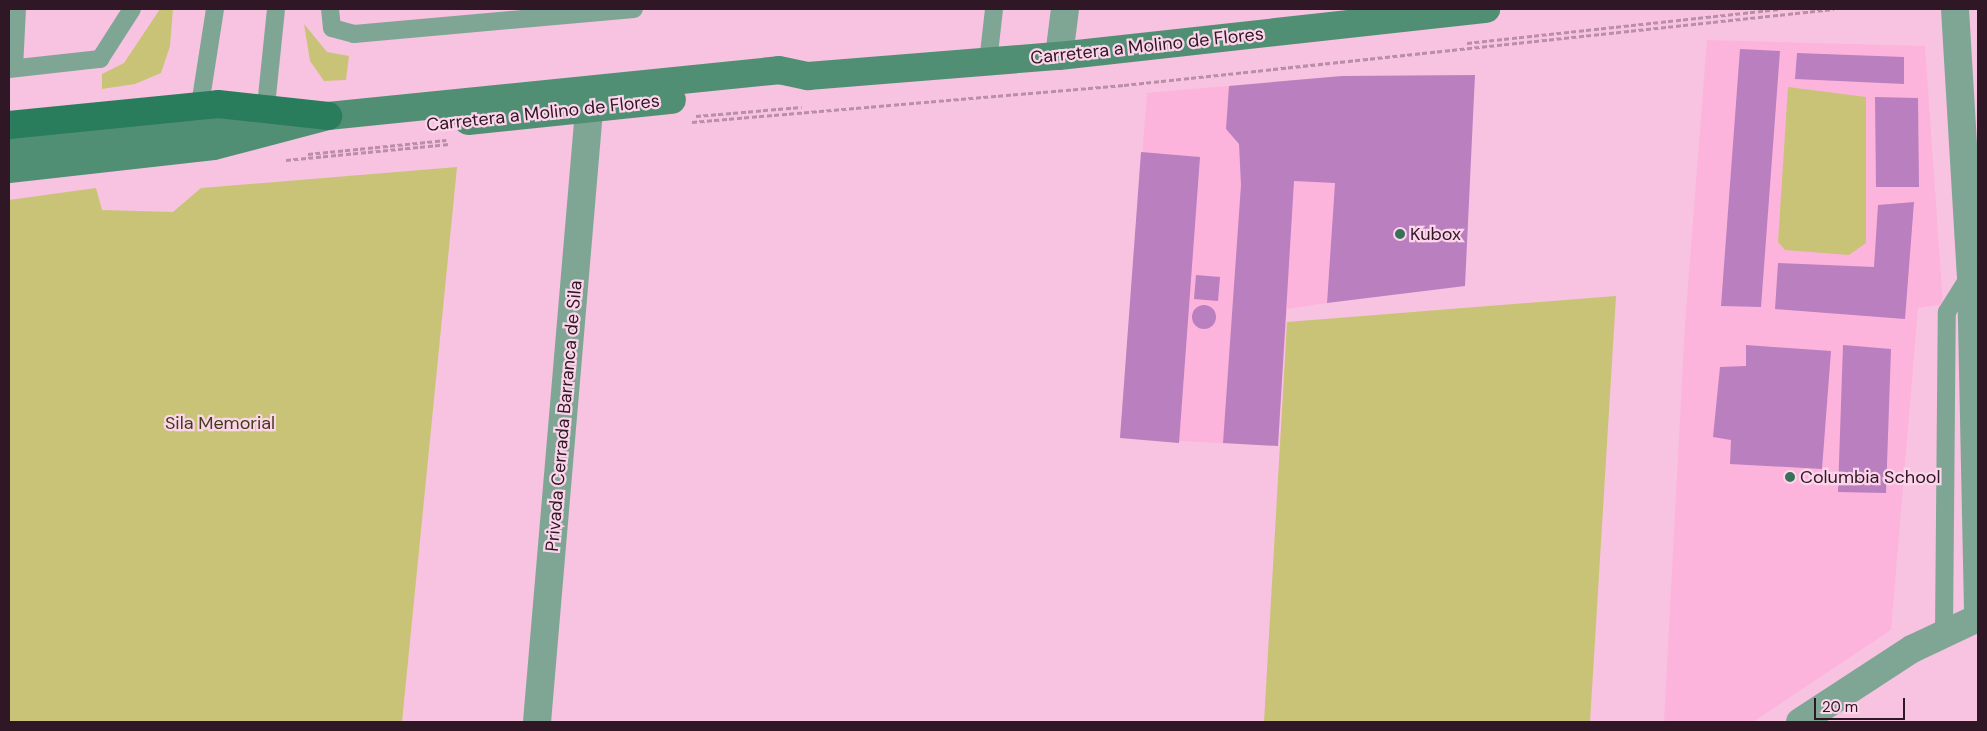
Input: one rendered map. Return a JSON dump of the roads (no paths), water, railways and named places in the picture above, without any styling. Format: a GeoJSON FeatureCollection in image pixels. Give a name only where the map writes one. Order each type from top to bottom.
{"type":"FeatureCollection","features":[{"type":"Feature","properties":{"kind":"main road","name":"Carretera a Molino de Flores"},"geometry":{"type":"LineString","coordinates":[[9,169],[214,146],[270,118],[330,133],[589,110],[779,86],[808,76],[1059,56],[1448,11],[1486,9]]}},
{"type":"Feature","properties":{"kind":"main road","name":"Carretera a Molino de Flores"},"geometry":{"type":"LineString","coordinates":[[9,147],[213,126],[270,118],[328,116],[779,70],[808,76]]}},
{"type":"Feature","properties":{"kind":"main road"},"geometry":{"type":"LineString","coordinates":[[9,125],[200,105],[270,118]]}},
{"type":"Feature","properties":{"kind":"street"},"geometry":{"type":"LineString","coordinates":[[1059,56],[1065,9]]}},
{"type":"Feature","properties":{"kind":"street"},"geometry":{"type":"LineString","coordinates":[[1800,722],[1837,710],[1944,631],[1978,618],[1971,275],[1955,9]]}},
{"type":"Feature","properties":{"kind":"street","name":"Privada Cerrada Barranca de Sila"},"geometry":{"type":"LineString","coordinates":[[536,722],[589,110]]}},
{"type":"Feature","properties":{"kind":"lane"},"geometry":{"type":"LineString","coordinates":[[17,9],[12,68],[100,59],[132,9]]}},
{"type":"Feature","properties":{"kind":"lane"},"geometry":{"type":"LineString","coordinates":[[200,105],[215,9]]}},
{"type":"Feature","properties":{"kind":"lane"},"geometry":{"type":"LineString","coordinates":[[270,118],[276,9]]}},
{"type":"Feature","properties":{"kind":"lane"},"geometry":{"type":"LineString","coordinates":[[330,9],[332,28],[354,34],[401,30],[486,16],[634,9]]}},
{"type":"Feature","properties":{"kind":"lane"},"geometry":{"type":"LineString","coordinates":[[988,62],[994,9]]}},
{"type":"Feature","properties":{"kind":"lane"},"geometry":{"type":"LineString","coordinates":[[1944,631],[1947,312],[1971,275]]}},
{"type":"Feature","properties":{"kind":"place","name":"Kubox"},"geometry":{"type":"Point","coordinates":[1400,234]}},
{"type":"Feature","properties":{"kind":"place","name":"Columbia School"},"geometry":{"type":"Point","coordinates":[1790,477]}},
{"type":"Feature","properties":{"kind":"park label","name":"Sila Memorial"},"geometry":{"type":"Point","coordinates":[220,423]}}]}
